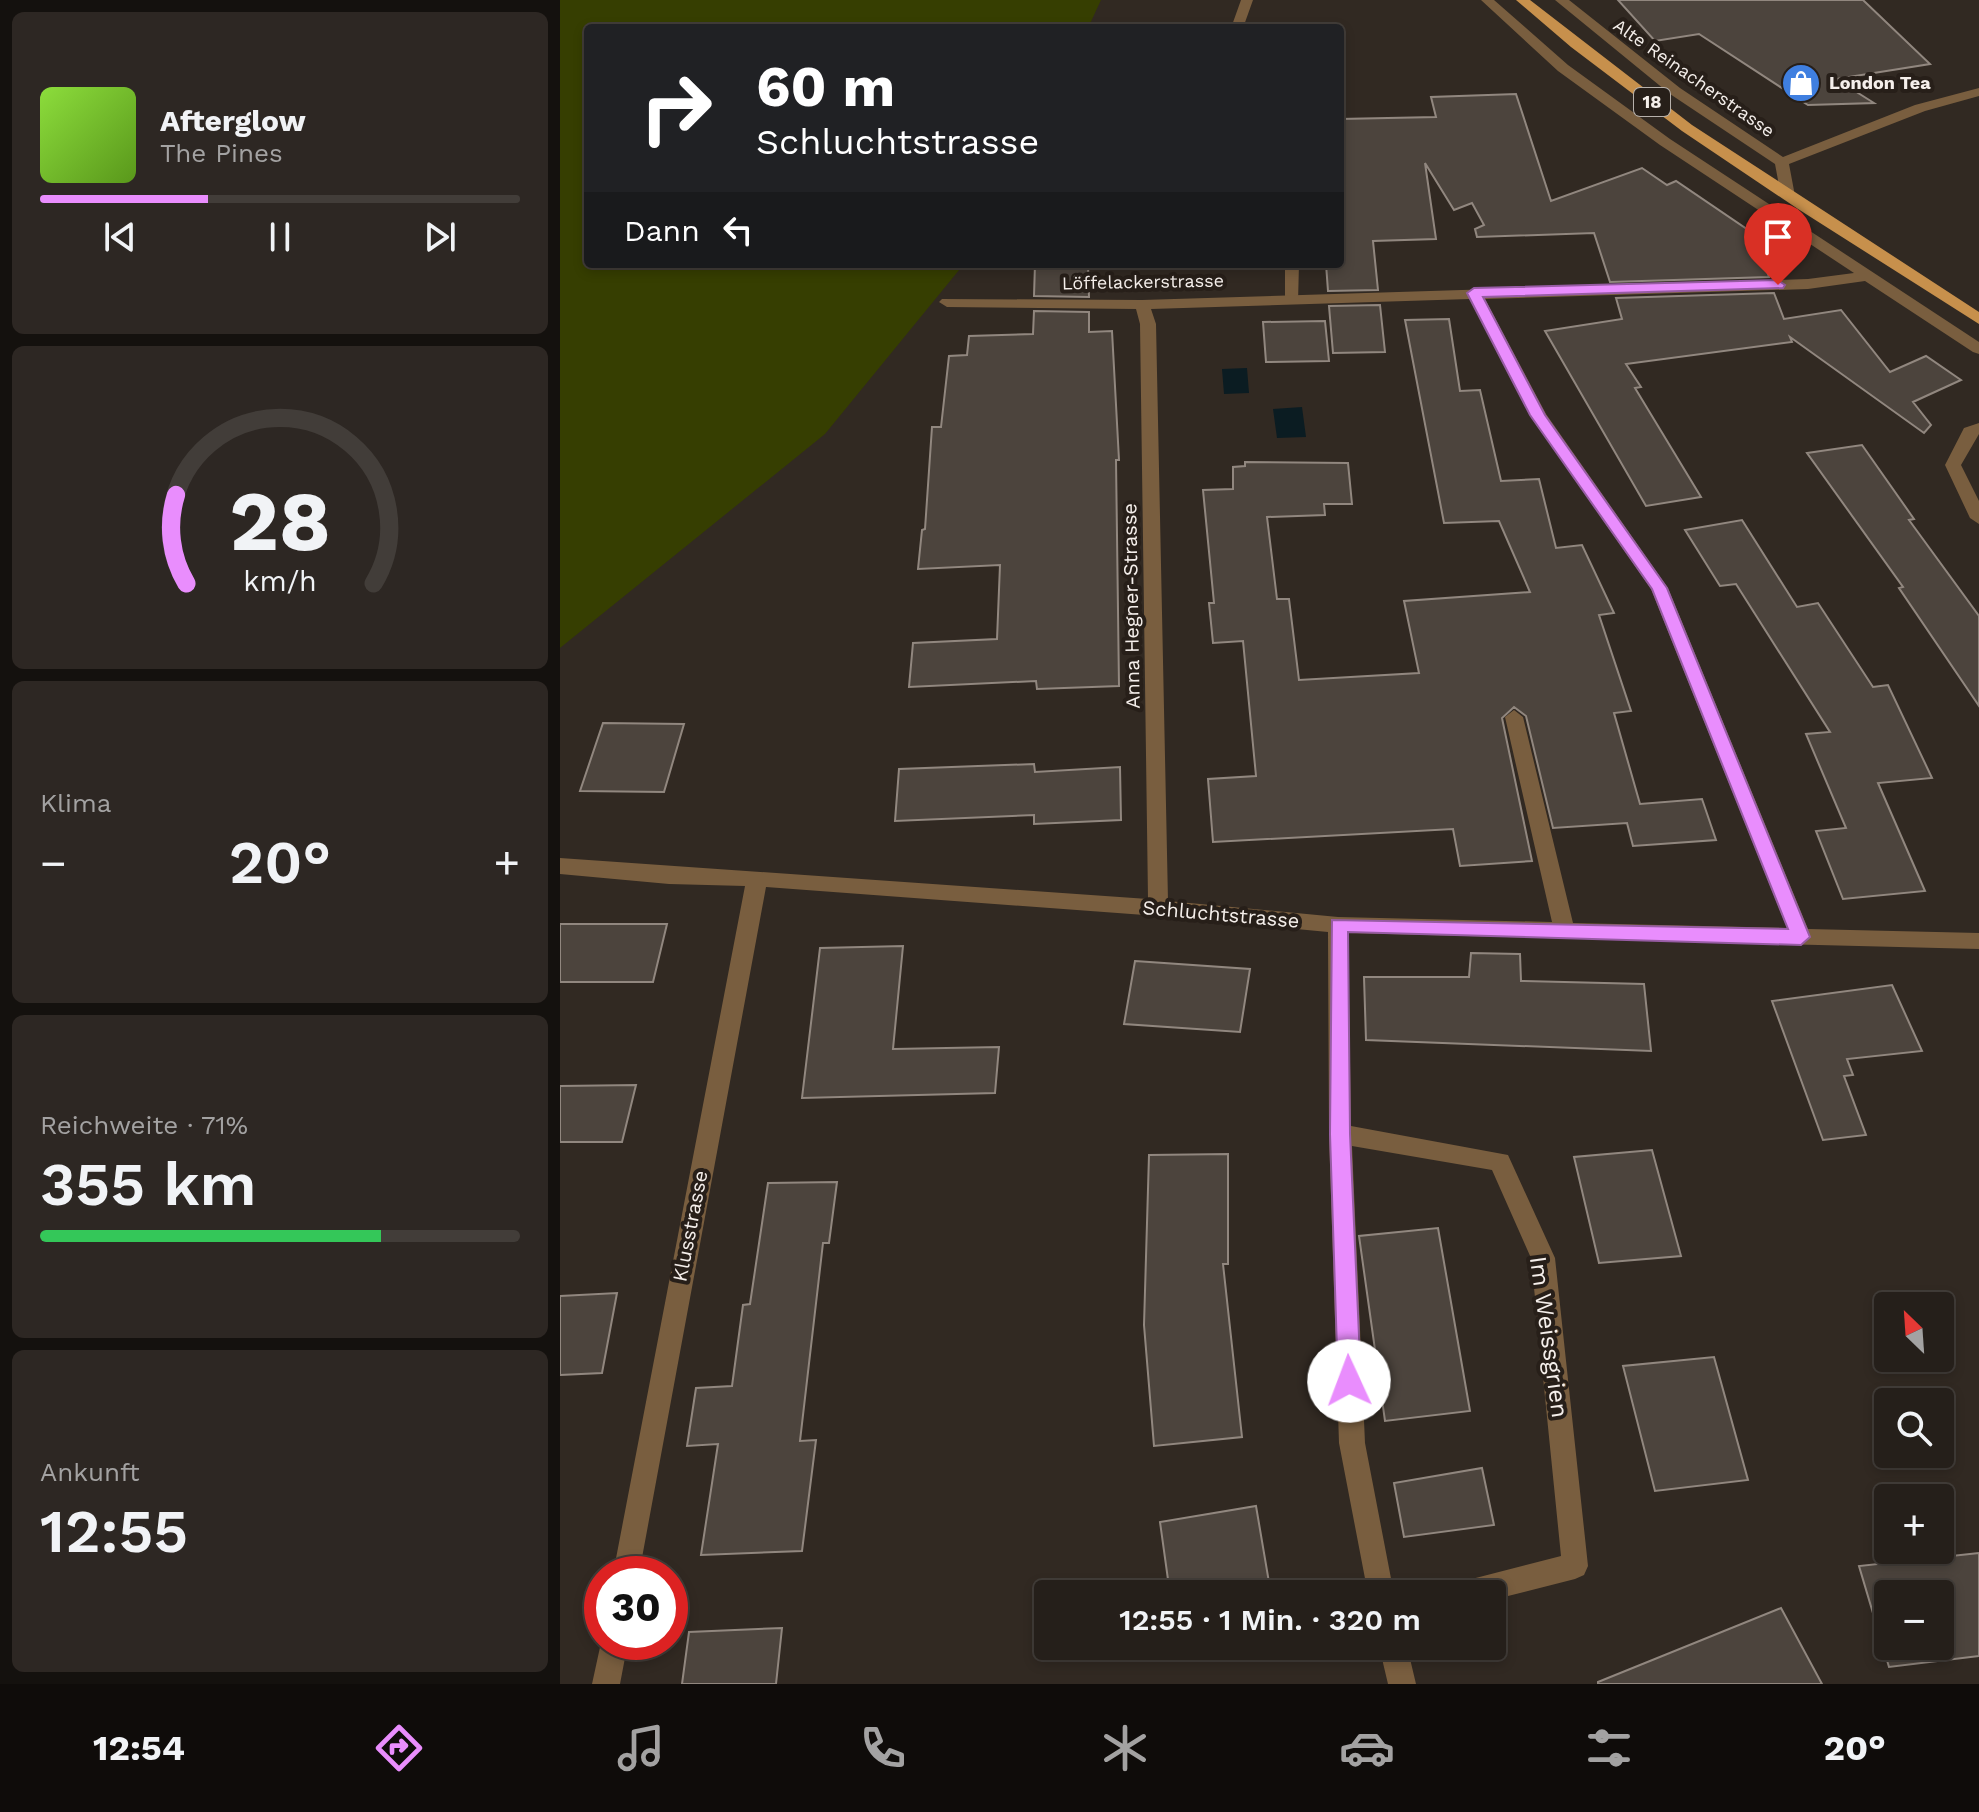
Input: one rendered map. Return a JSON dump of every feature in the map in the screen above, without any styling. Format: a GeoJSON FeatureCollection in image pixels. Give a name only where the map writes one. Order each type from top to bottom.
{"type":"FeatureCollection","features":[{"type":"Feature","properties":{"kind":"main road","name":"18"},"geometry":{"type":"LineString","coordinates":[[1522,0],[1581,51],[1788,196],[1979,319]]}},
{"type":"Feature","properties":{"kind":"street"},"geometry":{"type":"LineString","coordinates":[[1238,24],[1247,0]]}},
{"type":"Feature","properties":{"kind":"street"},"geometry":{"type":"LineString","coordinates":[[1487,0],[1576,77],[1665,142],[1979,349]]}},
{"type":"Feature","properties":{"kind":"street","name":"Alte Reinacherstrasse"},"geometry":{"type":"LineString","coordinates":[[1561,0],[1675,91],[1782,162],[1788,196]]}},
{"type":"Feature","properties":{"kind":"street"},"geometry":{"type":"LineString","coordinates":[[1782,162],[1920,108],[1979,92]]}},
{"type":"Feature","properties":{"kind":"street"},"geometry":{"type":"LineString","coordinates":[[1292,268],[1293,299]]}},
{"type":"Feature","properties":{"kind":"street","name":"Löffelackerstrasse"},"geometry":{"type":"LineString","coordinates":[[947,302],[1142,305],[1808,284],[1866,276]]}},
{"type":"Feature","properties":{"kind":"street"},"geometry":{"type":"LineString","coordinates":[[1474,293],[1538,415],[1659,588],[1801,937]]}},
{"type":"Feature","properties":{"kind":"street","name":"Anna Hegner-Strasse"},"geometry":{"type":"LineString","coordinates":[[1142,305],[1148,324],[1158,908]]}},
{"type":"Feature","properties":{"kind":"street"},"geometry":{"type":"LineString","coordinates":[[1979,428],[1970,432],[1953,465],[1979,518]]}},
{"type":"Feature","properties":{"kind":"street"},"geometry":{"type":"LineString","coordinates":[[1514,717],[1565,932]]}},
{"type":"Feature","properties":{"kind":"street","name":"Schluchtstrasse"},"geometry":{"type":"LineString","coordinates":[[560,866],[1158,908],[1338,925],[1979,941]]}},
{"type":"Feature","properties":{"kind":"street","name":"Klusstrasse"},"geometry":{"type":"LineString","coordinates":[[629,1556],[757,879]]}},
{"type":"Feature","properties":{"kind":"street"},"geometry":{"type":"LineString","coordinates":[[1338,925],[1340,1134],[1352,1443],[1378,1580]]}},
{"type":"Feature","properties":{"kind":"street","name":"Im Weissgrien"},"geometry":{"type":"LineString","coordinates":[[1340,1134],[1500,1162],[1543,1258],[1575,1566],[1506,1583]]}},
{"type":"Feature","properties":{"kind":"street"},"geometry":{"type":"LineString","coordinates":[[606,1684],[611,1660]]}},
{"type":"Feature","properties":{"kind":"street"},"geometry":{"type":"LineString","coordinates":[[1396,1660],[1402,1684]]}},
{"type":"Feature","properties":{"kind":"green space"},"geometry":{"type":"Polygon","coordinates":[[[560,0],[1101,0],[1090,24],[584,24],[584,268],[961,268],[825,434],[560,648],[560,0]]]}},
{"type":"Feature","properties":{"kind":"shaded area"},"geometry":{"type":"Polygon","coordinates":[[[1247,368],[1249,393],[1224,394],[1222,369],[1247,368]]]}},
{"type":"Feature","properties":{"kind":"shaded area"},"geometry":{"type":"Polygon","coordinates":[[[1302,407],[1306,437],[1277,438],[1273,409],[1302,407]]]}},
{"type":"Feature","properties":{"kind":"building"},"geometry":{"type":"Polygon","coordinates":[[[1618,0],[1863,0],[1930,64],[1836,79],[1874,103],[1808,105],[1699,34],[1655,41],[1618,0]]]}},
{"type":"Feature","properties":{"kind":"building"},"geometry":{"type":"Polygon","coordinates":[[[1516,94],[1551,201],[1642,168],[1667,185],[1676,181],[1754,234],[1769,277],[1610,282],[1594,233],[1477,237],[1475,229],[1484,225],[1472,203],[1454,210],[1425,163],[1436,239],[1373,241],[1378,290],[1328,291],[1326,268],[1344,268],[1344,119],[1436,117],[1431,97],[1516,94]]]}},
{"type":"Feature","properties":{"kind":"building"},"geometry":{"type":"Polygon","coordinates":[[[1035,268],[1088,268],[1089,297],[1034,296],[1035,268]]]}},
{"type":"Feature","properties":{"kind":"building"},"geometry":{"type":"Polygon","coordinates":[[[1774,293],[1784,319],[1841,310],[1890,372],[1926,356],[1961,380],[1913,402],[1931,425],[1924,433],[1790,337],[1792,342],[1626,364],[1641,387],[1635,388],[1701,497],[1646,506],[1545,331],[1622,319],[1616,298],[1774,293]]]}},
{"type":"Feature","properties":{"kind":"building"},"geometry":{"type":"Polygon","coordinates":[[[1380,305],[1385,352],[1333,353],[1329,306],[1380,305]]]}},
{"type":"Feature","properties":{"kind":"building"},"geometry":{"type":"Polygon","coordinates":[[[1034,311],[1089,312],[1089,332],[1112,331],[1119,460],[1116,460],[1119,686],[1037,689],[1036,681],[909,687],[913,643],[997,639],[1000,565],[918,569],[922,530],[925,529],[932,427],[941,427],[949,356],[967,355],[969,336],[1033,334],[1034,311]]]}},
{"type":"Feature","properties":{"kind":"building"},"geometry":{"type":"Polygon","coordinates":[[[1449,319],[1460,391],[1480,390],[1501,481],[1539,479],[1556,548],[1582,545],[1614,613],[1599,615],[1631,711],[1614,713],[1640,804],[1702,799],[1716,840],[1633,846],[1627,823],[1553,828],[1526,716],[1514,707],[1502,718],[1532,861],[1460,866],[1453,829],[1213,842],[1208,779],[1256,776],[1243,641],[1213,643],[1209,603],[1214,603],[1203,490],[1233,489],[1233,467],[1245,466],[1245,462],[1348,463],[1352,504],[1324,504],[1325,515],[1267,517],[1277,599],[1289,599],[1299,680],[1419,673],[1404,601],[1530,592],[1499,521],[1444,523],[1405,320],[1449,319]]]}},
{"type":"Feature","properties":{"kind":"building"},"geometry":{"type":"Polygon","coordinates":[[[1325,321],[1329,361],[1266,362],[1263,322],[1325,321]]]}},
{"type":"Feature","properties":{"kind":"building"},"geometry":{"type":"Polygon","coordinates":[[[1862,445],[1914,519],[1909,520],[1979,616],[1979,706],[1899,588],[1903,587],[1807,453],[1862,445]]]}},
{"type":"Feature","properties":{"kind":"building"},"geometry":{"type":"Polygon","coordinates":[[[1742,520],[1797,607],[1818,603],[1873,687],[1888,685],[1932,778],[1878,783],[1925,891],[1843,899],[1816,831],[1846,828],[1806,734],[1830,732],[1736,584],[1720,586],[1685,530],[1742,520]]]}},
{"type":"Feature","properties":{"kind":"building"},"geometry":{"type":"Polygon","coordinates":[[[603,723],[684,724],[664,792],[580,791],[603,723]]]}},
{"type":"Feature","properties":{"kind":"building"},"geometry":{"type":"Polygon","coordinates":[[[1034,764],[1035,772],[1120,767],[1121,820],[1034,824],[1034,815],[895,821],[899,769],[1034,764]]]}},
{"type":"Feature","properties":{"kind":"building"},"geometry":{"type":"Polygon","coordinates":[[[560,924],[667,924],[653,982],[560,982],[560,924]]]}},
{"type":"Feature","properties":{"kind":"building"},"geometry":{"type":"Polygon","coordinates":[[[903,946],[893,1049],[999,1047],[995,1093],[802,1098],[820,948],[903,946]]]}},
{"type":"Feature","properties":{"kind":"building"},"geometry":{"type":"Polygon","coordinates":[[[1471,953],[1520,954],[1521,981],[1644,984],[1651,1051],[1366,1040],[1364,977],[1469,977],[1471,953]]]}},
{"type":"Feature","properties":{"kind":"building"},"geometry":{"type":"Polygon","coordinates":[[[1135,961],[1250,969],[1240,1032],[1124,1024],[1135,961]]]}},
{"type":"Feature","properties":{"kind":"building"},"geometry":{"type":"Polygon","coordinates":[[[1892,985],[1922,1051],[1847,1059],[1853,1075],[1844,1076],[1866,1135],[1823,1140],[1772,1001],[1892,985]]]}},
{"type":"Feature","properties":{"kind":"building"},"geometry":{"type":"Polygon","coordinates":[[[636,1085],[622,1142],[560,1142],[560,1086],[636,1085]]]}},
{"type":"Feature","properties":{"kind":"building"},"geometry":{"type":"Polygon","coordinates":[[[1652,1150],[1681,1256],[1599,1263],[1574,1157],[1652,1150]]]}},
{"type":"Feature","properties":{"kind":"building"},"geometry":{"type":"Polygon","coordinates":[[[1228,1154],[1228,1264],[1223,1264],[1242,1437],[1154,1446],[1144,1325],[1149,1155],[1228,1154]]]}},
{"type":"Feature","properties":{"kind":"building"},"geometry":{"type":"Polygon","coordinates":[[[837,1182],[829,1243],[823,1243],[800,1441],[816,1440],[802,1551],[701,1555],[718,1444],[687,1446],[696,1388],[732,1386],[743,1305],[750,1304],[768,1183],[837,1182]]]}},
{"type":"Feature","properties":{"kind":"building"},"geometry":{"type":"Polygon","coordinates":[[[1438,1228],[1470,1411],[1385,1421],[1359,1236],[1438,1228]]]}},
{"type":"Feature","properties":{"kind":"building"},"geometry":{"type":"Polygon","coordinates":[[[617,1293],[602,1373],[560,1375],[560,1296],[617,1293]]]}},
{"type":"Feature","properties":{"kind":"building"},"geometry":{"type":"Polygon","coordinates":[[[1714,1357],[1748,1480],[1655,1491],[1623,1366],[1714,1357]]]}},
{"type":"Feature","properties":{"kind":"building"},"geometry":{"type":"Polygon","coordinates":[[[1482,1468],[1494,1525],[1404,1537],[1394,1483],[1482,1468]]]}},
{"type":"Feature","properties":{"kind":"building"},"geometry":{"type":"Polygon","coordinates":[[[1256,1506],[1269,1580],[1168,1580],[1160,1522],[1256,1506]]]}},
{"type":"Feature","properties":{"kind":"building"},"geometry":{"type":"Polygon","coordinates":[[[1979,1553],[1979,1656],[1954,1659],[1954,1580],[1874,1580],[1874,1616],[1859,1566],[1954,1564],[1954,1556],[1979,1553]]]}},
{"type":"Feature","properties":{"kind":"building"},"geometry":{"type":"Polygon","coordinates":[[[1781,1608],[1822,1684],[1598,1684],[1598,1682],[1781,1608]]]}},
{"type":"Feature","properties":{"kind":"building"},"geometry":{"type":"Polygon","coordinates":[[[782,1628],[776,1684],[682,1684],[685,1660],[688,1660],[689,1632],[782,1628]]]}},
{"type":"Feature","properties":{"kind":"building"},"geometry":{"type":"Polygon","coordinates":[[[1887,1660],[1946,1660],[1889,1667],[1887,1660]]]}},
{"type":"Feature","properties":{"kind":"place","name":"London Tea"},"geometry":{"type":"Point","coordinates":[1801,83]}},
{"type":"Feature","properties":{"kind":"route"},"geometry":{"type":"LineString","coordinates":[[1349,1381],[1340,1134],[1338,925],[1801,937],[1659,588],[1538,415],[1474,293],[1778,285]]}}]}
